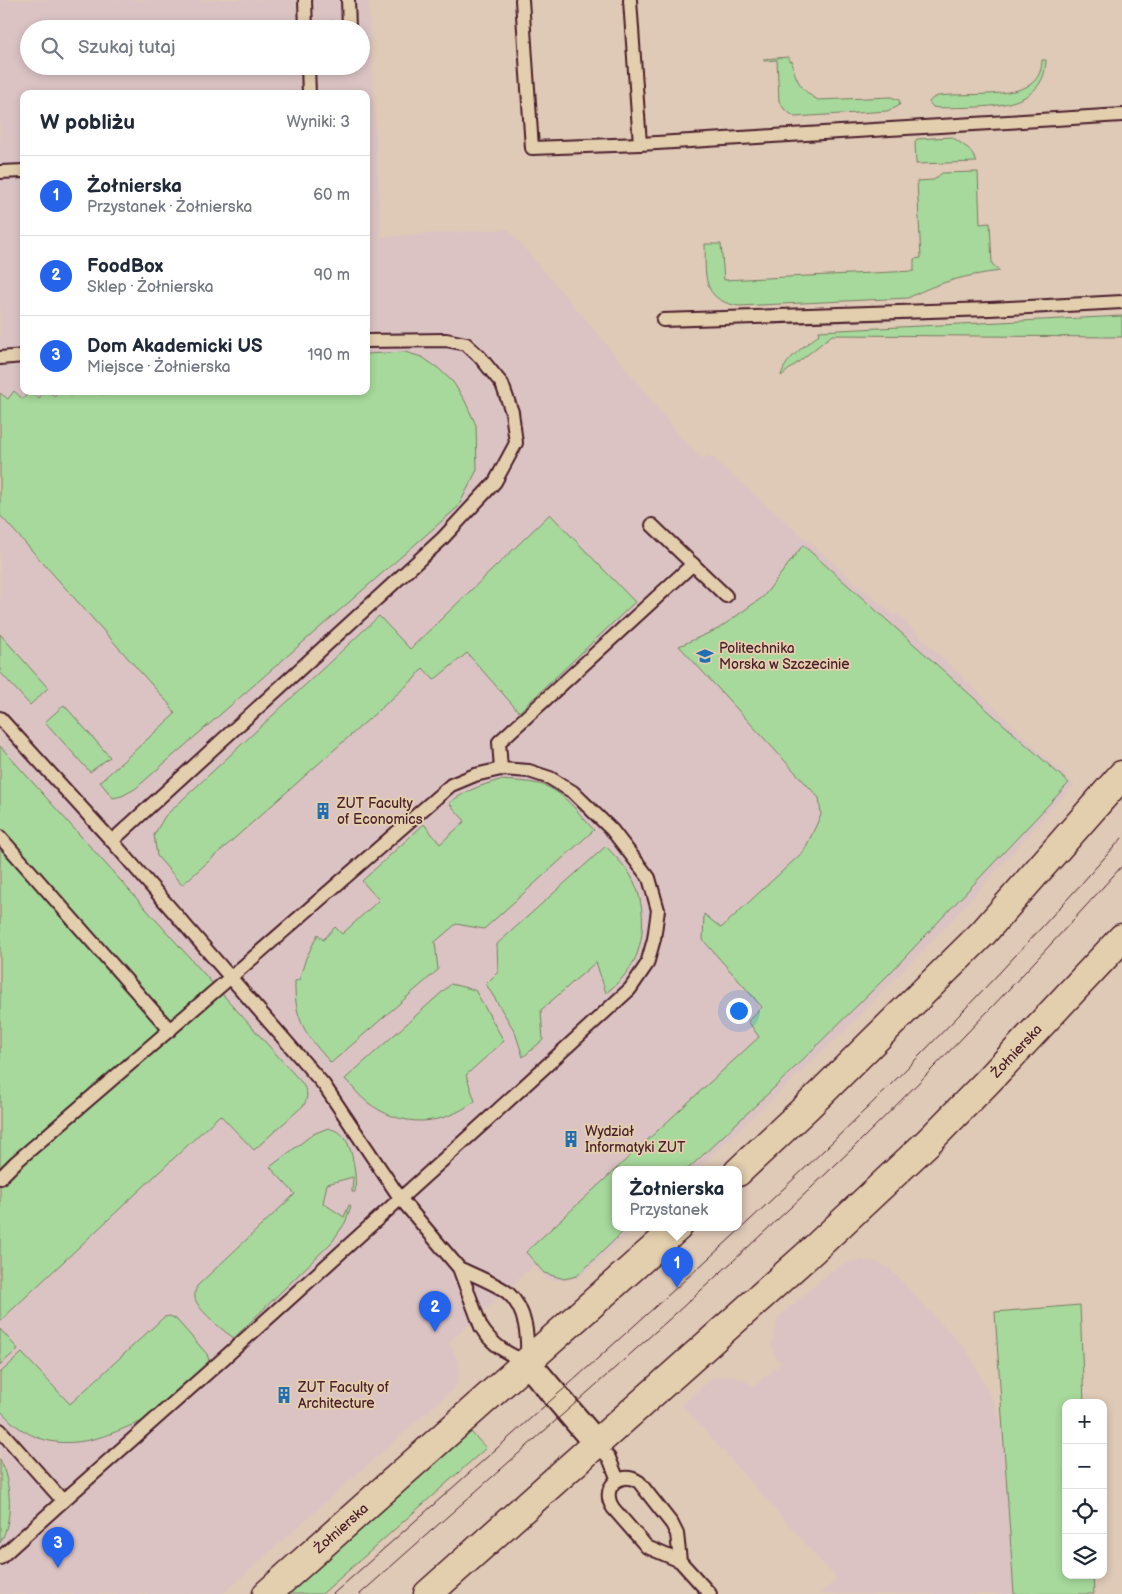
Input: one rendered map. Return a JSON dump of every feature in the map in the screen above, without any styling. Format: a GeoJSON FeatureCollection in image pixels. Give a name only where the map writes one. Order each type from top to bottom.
{"type":"FeatureCollection","features":[{"type":"Feature","properties":{"kind":"street"},"geometry":{"type":"LineString","coordinates":[[742,1168],[808,1106],[983,933],[1122,775]]}},
{"type":"Feature","properties":{"kind":"street","name":"Żołnierska"},"geometry":{"type":"LineString","coordinates":[[428,1594],[813,1250],[927,1143],[1122,938]]}},
{"type":"Feature","properties":{"kind":"street","name":"Żołnierska"},"geometry":{"type":"LineString","coordinates":[[266,1594],[674,1231]]}},
{"type":"Feature","properties":{"kind":"street"},"geometry":{"type":"LineString","coordinates":[[527,1362],[596,1443]]}},
{"type":"Feature","properties":{"kind":"lane"},"geometry":{"type":"LineString","coordinates":[[305,0],[306,20]]}},
{"type":"Feature","properties":{"kind":"lane"},"geometry":{"type":"LineString","coordinates":[[348,0],[349,20]]}},
{"type":"Feature","properties":{"kind":"lane"},"geometry":{"type":"LineString","coordinates":[[522,0],[532,148],[640,144],[1122,115]]}},
{"type":"Feature","properties":{"kind":"lane"},"geometry":{"type":"LineString","coordinates":[[630,0],[640,144]]}},
{"type":"Feature","properties":{"kind":"lane"},"geometry":{"type":"LineString","coordinates":[[308,75],[309,90]]}},
{"type":"Feature","properties":{"kind":"lane"},"geometry":{"type":"LineString","coordinates":[[0,172],[20,171]]}},
{"type":"Feature","properties":{"kind":"lane"},"geometry":{"type":"LineString","coordinates":[[663,320],[990,309],[1122,302]]}},
{"type":"Feature","properties":{"kind":"lane"},"geometry":{"type":"LineString","coordinates":[[112,841],[442,539],[495,482],[516,443],[512,412],[502,384],[480,357],[466,344],[446,340],[370,341]]}},
{"type":"Feature","properties":{"kind":"lane"},"geometry":{"type":"LineString","coordinates":[[0,358],[20,356]]}},
{"type":"Feature","properties":{"kind":"lane"},"geometry":{"type":"LineString","coordinates":[[652,525],[726,596]]}},
{"type":"Feature","properties":{"kind":"lane"},"geometry":{"type":"LineString","coordinates":[[501,768],[499,742],[693,564]]}},
{"type":"Feature","properties":{"kind":"lane"},"geometry":{"type":"LineString","coordinates":[[0,718],[112,841],[324,1085],[400,1198],[460,1268],[480,1327],[486,1336],[497,1347],[508,1354],[527,1362],[527,1334],[522,1314],[515,1301],[507,1292],[460,1268]]}},
{"type":"Feature","properties":{"kind":"lane"},"geometry":{"type":"LineString","coordinates":[[0,1178],[24,1155],[451,785],[476,774],[501,768],[529,771],[550,778],[573,792],[612,830],[649,878],[658,910],[654,939],[648,964],[630,989],[224,1359],[0,1558]]}},
{"type":"Feature","properties":{"kind":"lane"},"geometry":{"type":"LineString","coordinates":[[0,837],[170,1030]]}},
{"type":"Feature","properties":{"kind":"lane"},"geometry":{"type":"LineString","coordinates":[[0,1430],[63,1501]]}},
{"type":"Feature","properties":{"kind":"lane"},"geometry":{"type":"LineString","coordinates":[[596,1443],[609,1458],[618,1480]]}},
{"type":"Feature","properties":{"kind":"lane"},"geometry":{"type":"LineString","coordinates":[[680,1561],[677,1534],[672,1524],[639,1482],[628,1478],[618,1480],[611,1485],[609,1503],[647,1548],[680,1561],[710,1594]]}},
{"type":"Feature","properties":{"kind":"shaded area"},"geometry":{"type":"Polygon","coordinates":[[[0,0],[368,0],[369,20],[20,20],[20,75],[370,75],[370,36],[381,237],[508,229],[606,344],[683,440],[703,459],[709,455],[894,616],[897,614],[1074,784],[947,925],[841,1034],[700,1166],[612,1166],[612,1231],[631,1231],[580,1277],[570,1280],[553,1280],[547,1278],[534,1265],[448,1343],[459,1366],[455,1387],[222,1594],[0,1594],[0,0]]]}},
{"type":"Feature","properties":{"kind":"shaded area"},"geometry":{"type":"Polygon","coordinates":[[[861,1260],[876,1262],[889,1268],[968,1352],[992,1400],[1003,1429],[1014,1594],[820,1594],[837,1579],[682,1405],[712,1378],[729,1376],[743,1379],[753,1387],[781,1363],[775,1356],[772,1344],[778,1318],[831,1271],[846,1263],[861,1260]]]}},
{"type":"Feature","properties":{"kind":"green space"},"geometry":{"type":"Polygon","coordinates":[[[789,57],[789,61],[792,61],[795,73],[803,89],[818,100],[891,97],[899,100],[900,104],[887,111],[795,117],[784,109],[779,101],[777,60],[764,61],[764,59],[789,57]]]}},
{"type":"Feature","properties":{"kind":"green space"},"geometry":{"type":"Polygon","coordinates":[[[1042,60],[1046,60],[1043,77],[1034,90],[1022,98],[1006,104],[939,108],[933,107],[929,102],[938,96],[1000,93],[1023,88],[1036,79],[1041,70],[1042,60]]]}},
{"type":"Feature","properties":{"kind":"green space"},"geometry":{"type":"Polygon","coordinates":[[[952,137],[969,149],[977,162],[916,164],[915,142],[917,139],[952,137]]]}},
{"type":"Feature","properties":{"kind":"green space"},"geometry":{"type":"Polygon","coordinates":[[[978,172],[980,224],[990,223],[992,264],[1000,271],[953,280],[908,298],[739,306],[726,303],[711,292],[706,275],[705,244],[721,244],[724,280],[914,271],[914,259],[921,258],[917,181],[934,180],[942,173],[978,172]]]}},
{"type":"Feature","properties":{"kind":"green space"},"geometry":{"type":"Polygon","coordinates":[[[1122,316],[1122,337],[832,335],[781,376],[786,364],[801,348],[818,336],[819,331],[1122,316]]]}},
{"type":"Feature","properties":{"kind":"green space"},"geometry":{"type":"Polygon","coordinates":[[[405,352],[422,357],[453,382],[465,401],[476,425],[477,470],[458,507],[135,789],[122,796],[113,798],[100,782],[175,714],[169,704],[0,515],[0,393],[8,399],[14,391],[23,399],[26,395],[35,395],[39,398],[42,395],[370,395],[370,354],[405,352]]]}},
{"type":"Feature","properties":{"kind":"green space"},"geometry":{"type":"Polygon","coordinates":[[[550,514],[635,602],[519,712],[467,653],[434,680],[423,668],[414,679],[182,885],[157,856],[154,835],[165,816],[379,616],[410,649],[550,514]]]}},
{"type":"Feature","properties":{"kind":"green space"},"geometry":{"type":"Polygon","coordinates":[[[803,545],[1069,783],[891,972],[774,1088],[691,1166],[619,1166],[759,1037],[748,1021],[762,1007],[703,940],[704,914],[721,928],[804,851],[821,815],[819,798],[679,646],[718,629],[763,597],[803,545]]]}},
{"type":"Feature","properties":{"kind":"green space"},"geometry":{"type":"Polygon","coordinates":[[[0,634],[48,688],[30,705],[0,672],[0,634]]]}},
{"type":"Feature","properties":{"kind":"green space"},"geometry":{"type":"Polygon","coordinates":[[[64,705],[110,757],[90,772],[45,722],[64,705]]]}},
{"type":"Feature","properties":{"kind":"green space"},"geometry":{"type":"Polygon","coordinates":[[[0,746],[302,1083],[307,1096],[304,1105],[254,1150],[220,1115],[0,1321],[0,746]]]}},
{"type":"Feature","properties":{"kind":"green space"},"geometry":{"type":"Polygon","coordinates":[[[500,780],[539,784],[555,791],[570,803],[594,830],[484,929],[456,924],[435,942],[438,970],[331,1063],[303,1026],[299,1017],[295,995],[295,981],[299,980],[306,958],[318,934],[323,940],[335,927],[342,934],[379,900],[362,881],[424,824],[440,844],[465,821],[449,803],[473,789],[500,780]]]}},
{"type":"Feature","properties":{"kind":"green space"},"geometry":{"type":"Polygon","coordinates":[[[606,846],[629,872],[640,898],[642,934],[636,958],[625,975],[606,993],[596,962],[541,1010],[543,1040],[523,1057],[515,1032],[486,984],[498,972],[497,944],[606,846]]]}},
{"type":"Feature","properties":{"kind":"green space"},"geometry":{"type":"Polygon","coordinates":[[[451,984],[475,990],[504,1041],[466,1075],[475,1101],[449,1116],[421,1121],[393,1116],[364,1100],[345,1079],[451,984]]]}},
{"type":"Feature","properties":{"kind":"green space"},"geometry":{"type":"Polygon","coordinates":[[[328,1128],[335,1130],[345,1138],[354,1164],[355,1192],[352,1192],[353,1177],[327,1184],[323,1203],[344,1217],[349,1205],[351,1206],[345,1223],[332,1242],[234,1338],[200,1308],[195,1296],[197,1286],[295,1194],[270,1167],[313,1134],[328,1128]]]}},
{"type":"Feature","properties":{"kind":"green space"},"geometry":{"type":"Polygon","coordinates":[[[612,1173],[612,1231],[624,1231],[577,1276],[564,1279],[544,1273],[526,1252],[612,1173]]]}},
{"type":"Feature","properties":{"kind":"green space"},"geometry":{"type":"Polygon","coordinates":[[[1080,1305],[1084,1399],[1062,1399],[1062,1579],[1093,1579],[1094,1594],[1014,1594],[995,1312],[1080,1305]]]}},
{"type":"Feature","properties":{"kind":"green space"},"geometry":{"type":"Polygon","coordinates":[[[170,1316],[176,1319],[207,1354],[210,1364],[150,1418],[91,1440],[59,1442],[43,1439],[28,1433],[14,1424],[0,1410],[0,1373],[22,1353],[70,1404],[164,1317],[170,1316]]]}},
{"type":"Feature","properties":{"kind":"green space"},"geometry":{"type":"Polygon","coordinates":[[[0,1329],[18,1349],[0,1365],[0,1329]]]}},
{"type":"Feature","properties":{"kind":"green space"},"geometry":{"type":"Polygon","coordinates":[[[471,1432],[486,1448],[322,1594],[289,1594],[471,1432]]]}},
{"type":"Feature","properties":{"kind":"green space"},"geometry":{"type":"Polygon","coordinates":[[[0,1459],[9,1490],[9,1512],[0,1543],[0,1459]]]}},
{"type":"Feature","properties":{"kind":"tram line"},"geometry":{"type":"LineString","coordinates":[[742,1228],[826,1148],[956,1018],[1122,838]]}},
{"type":"Feature","properties":{"kind":"tram line"},"geometry":{"type":"LineString","coordinates":[[360,1594],[672,1317],[795,1204],[991,1008],[1122,866]]}},
{"type":"Feature","properties":{"kind":"tram line"},"geometry":{"type":"LineString","coordinates":[[333,1594],[738,1231]]}},
{"type":"Feature","properties":{"kind":"place","name":"Politechnika Morska w Szczecinie"},"geometry":{"type":"Point","coordinates":[705,656]}},
{"type":"Feature","properties":{"kind":"place","name":"ZUT Faculty of Economics"},"geometry":{"type":"Point","coordinates":[323,811]}},
{"type":"Feature","properties":{"kind":"place","name":"Wydział Informatyki ZUT"},"geometry":{"type":"Point","coordinates":[571,1139]}},
{"type":"Feature","properties":{"kind":"place","name":"Żołnierska"},"geometry":{"type":"Point","coordinates":[677,1288]}},
{"type":"Feature","properties":{"kind":"place","name":"FoodBox"},"geometry":{"type":"Point","coordinates":[435,1332]}},
{"type":"Feature","properties":{"kind":"place","name":"ZUT Faculty of Architecture"},"geometry":{"type":"Point","coordinates":[284,1395]}},
{"type":"Feature","properties":{"kind":"place","name":"Dom Akademicki US"},"geometry":{"type":"Point","coordinates":[58,1568]}}]}
